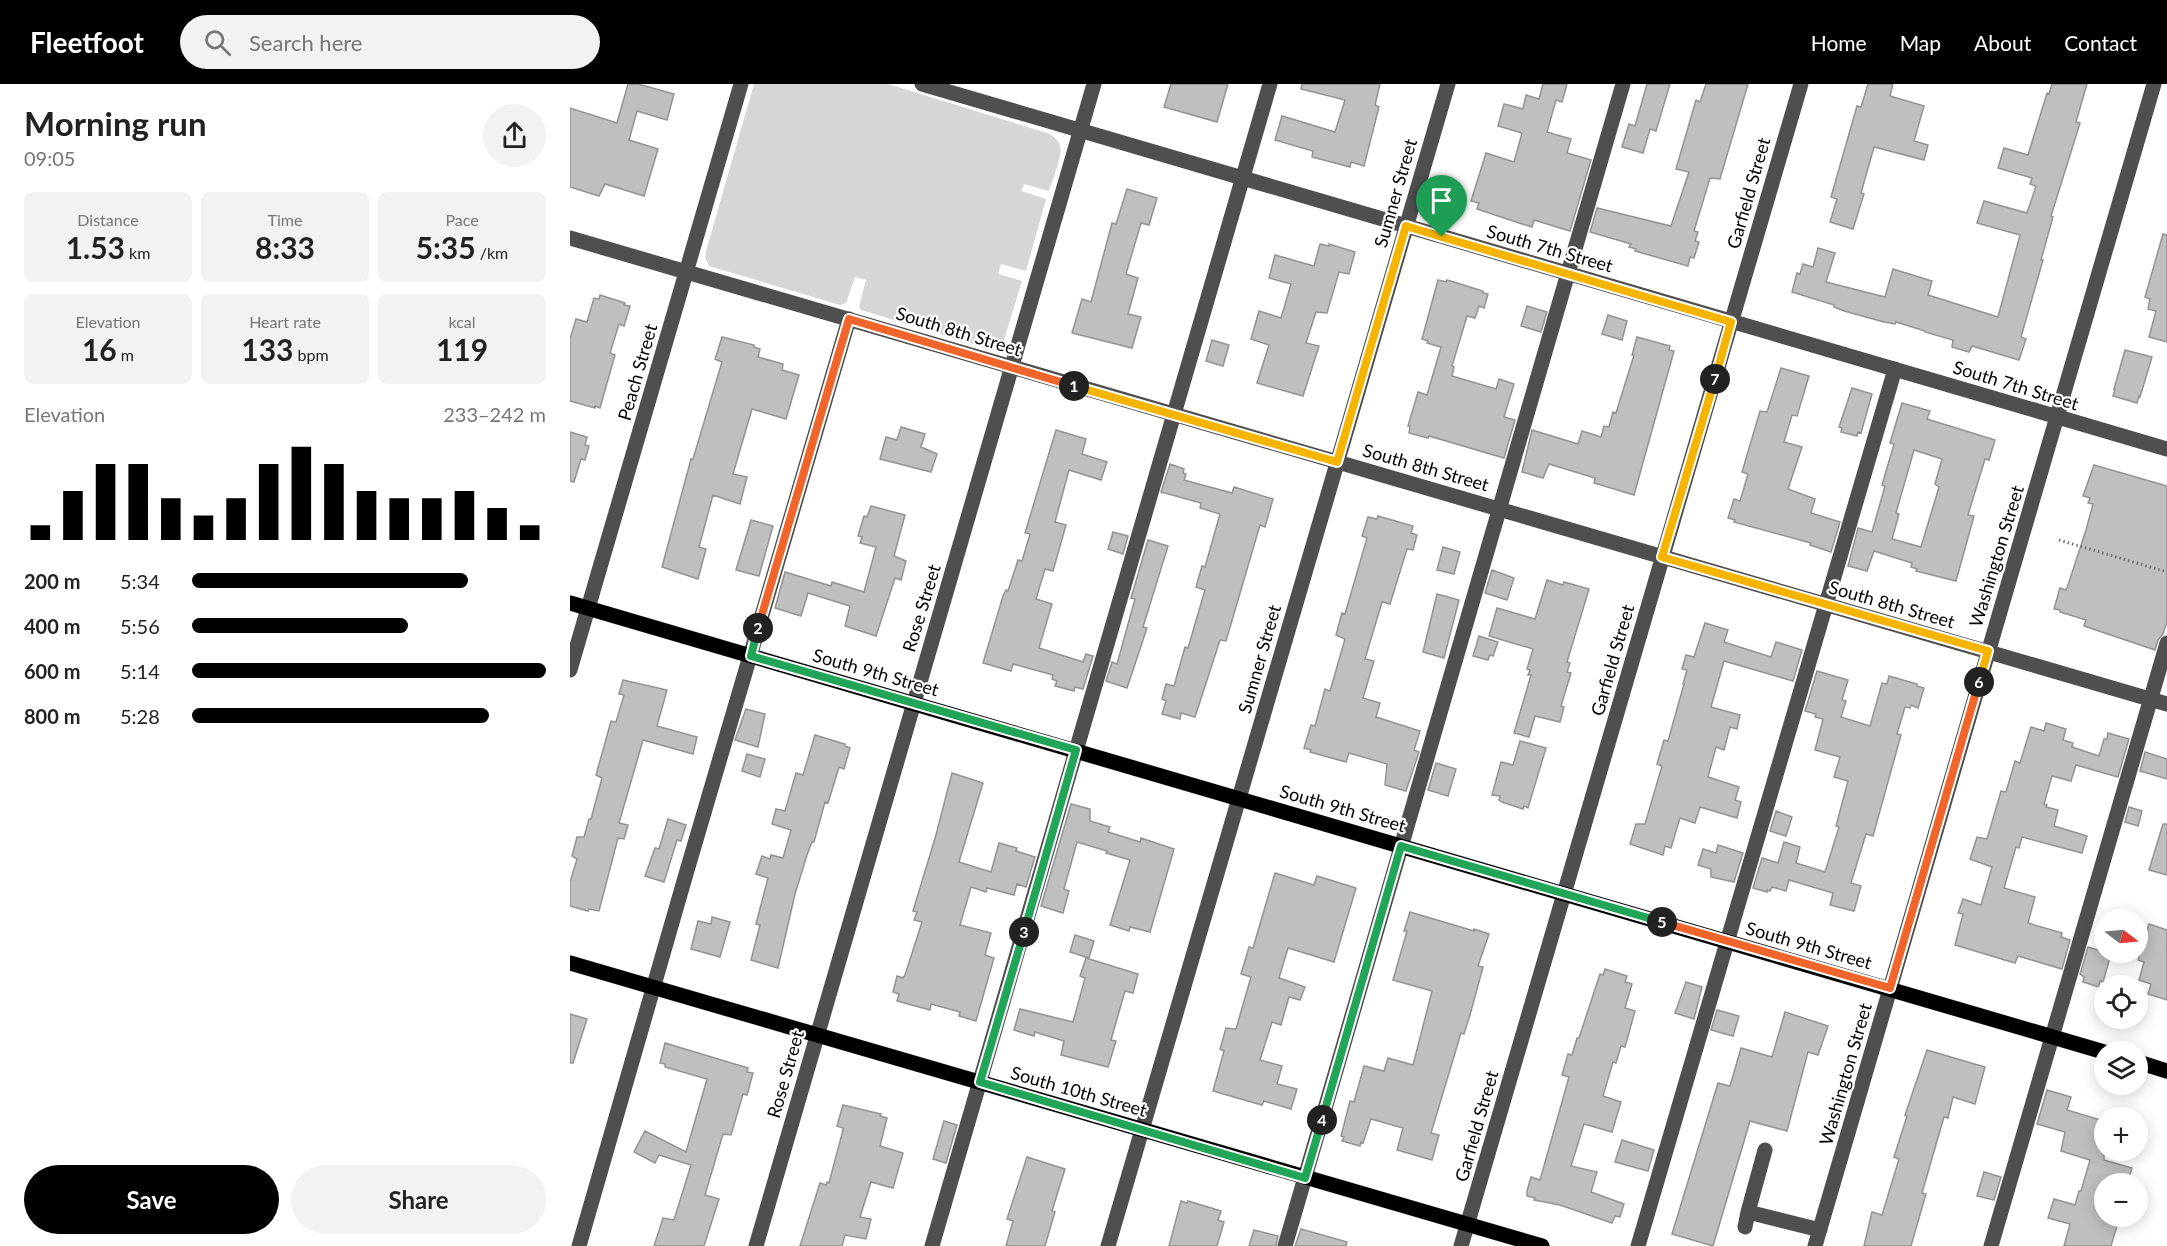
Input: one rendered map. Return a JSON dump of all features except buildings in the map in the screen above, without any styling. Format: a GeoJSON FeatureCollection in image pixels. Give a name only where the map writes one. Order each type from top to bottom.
{"type":"FeatureCollection","features":[{"type":"Feature","properties":{"kind":"main road","name":"South 9th Street"},"geometry":{"type":"LineString","coordinates":[[570,603],[2094,1049]]}},
{"type":"Feature","properties":{"kind":"main road","name":"South 10th Street"},"geometry":{"type":"LineString","coordinates":[[570,963],[1542,1246]]}},
{"type":"Feature","properties":{"kind":"main road"},"geometry":{"type":"LineString","coordinates":[[2148,1065],[2167,1071]]}},
{"type":"Feature","properties":{"kind":"street","name":"Peach Street"},"geometry":{"type":"LineString","coordinates":[[570,670],[741,84]]}},
{"type":"Feature","properties":{"kind":"street","name":"South 7th Street"},"geometry":{"type":"LineString","coordinates":[[922,84],[2167,449]]}},
{"type":"Feature","properties":{"kind":"street","name":"Rose Street"},"geometry":{"type":"LineString","coordinates":[[756,1246],[1094,84]]}},
{"type":"Feature","properties":{"kind":"street"},"geometry":{"type":"LineString","coordinates":[[932,1246],[1270,84]]}},
{"type":"Feature","properties":{"kind":"street","name":"Sumner Street"},"geometry":{"type":"LineString","coordinates":[[1108,1246],[1448,84]]}},
{"type":"Feature","properties":{"kind":"street"},"geometry":{"type":"LineString","coordinates":[[1285,1246],[1623,84]]}},
{"type":"Feature","properties":{"kind":"street","name":"Garfield Street"},"geometry":{"type":"LineString","coordinates":[[1461,1246],[1801,84]]}},
{"type":"Feature","properties":{"kind":"street","name":"Washington Street"},"geometry":{"type":"LineString","coordinates":[[1815,1246],[2154,84]]}},
{"type":"Feature","properties":{"kind":"street","name":"South 8th Street"},"geometry":{"type":"LineString","coordinates":[[570,238],[2167,704]]}},
{"type":"Feature","properties":{"kind":"street"},"geometry":{"type":"LineString","coordinates":[[579,1246],[849,319]]}},
{"type":"Feature","properties":{"kind":"street"},"geometry":{"type":"LineString","coordinates":[[1638,1246],[1895,369]]}},
{"type":"Feature","properties":{"kind":"street"},"geometry":{"type":"LineString","coordinates":[[1991,1246],[2167,644]]}},
{"type":"Feature","properties":{"kind":"street"},"geometry":{"type":"LineString","coordinates":[[1765,1150],[1746,1219],[1820,1230]]}},
{"type":"Feature","properties":{"kind":"path"},"geometry":{"type":"LineString","coordinates":[[2059,540],[2167,572]]}},
{"type":"Feature","properties":{"kind":"shaded area"},"geometry":{"type":"Polygon","coordinates":[[[754,84],[888,84],[1050,134],[1059,142],[1060,155],[1049,191],[1024,184],[1021,191],[1046,199],[1026,271],[1001,264],[998,274],[1022,281],[1003,343],[998,348],[990,349],[861,310],[859,307],[866,280],[855,277],[846,303],[840,305],[709,266],[705,257],[707,248],[754,84]]]}},
{"type":"Feature","properties":{"kind":"route"},"geometry":{"type":"LineString","coordinates":[[1406,226],[1442,237],[1731,322],[1662,557],[1988,651],[1890,988],[1401,846],[1305,1178],[980,1082],[1076,750],[751,656],[849,319],[1337,462],[1406,226]]}}]}
